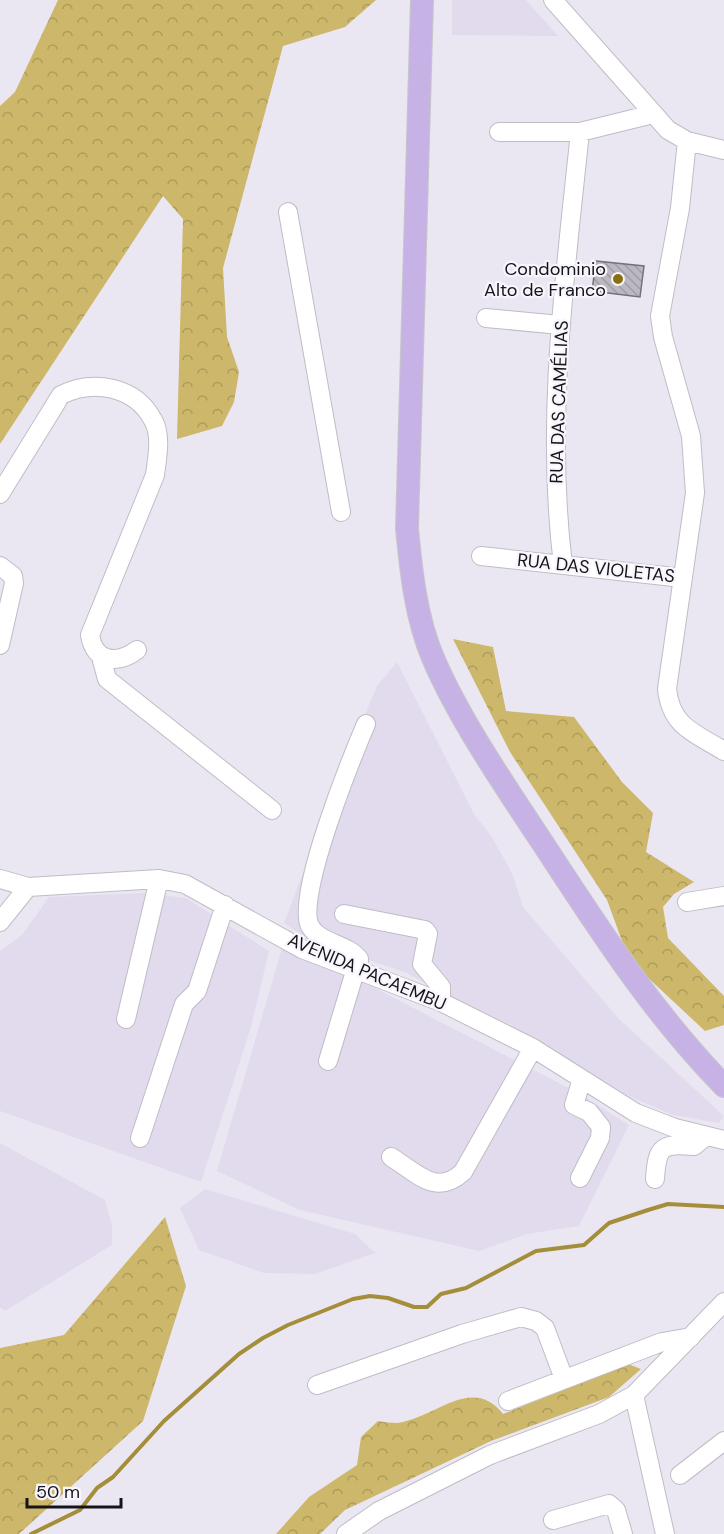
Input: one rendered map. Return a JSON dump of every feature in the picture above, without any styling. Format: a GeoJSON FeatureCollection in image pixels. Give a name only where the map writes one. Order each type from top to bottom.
{"type":"FeatureCollection","features":[{"type":"Feature","properties":{"kind":"main road"},"geometry":{"type":"LineString","coordinates":[[422,0],[407,528],[417,598],[432,656],[505,786],[615,954],[667,1020],[682,1043],[724,1086]]}},
{"type":"Feature","properties":{"kind":"main road"},"geometry":{"type":"LineString","coordinates":[[667,1020],[724,1063]]}},
{"type":"Feature","properties":{"kind":"street"},"geometry":{"type":"LineString","coordinates":[[553,0],[668,130],[687,141],[724,150]]}},
{"type":"Feature","properties":{"kind":"street"},"geometry":{"type":"LineString","coordinates":[[499,132],[580,132],[653,114]]}},
{"type":"Feature","properties":{"kind":"street","name":"RUA DAS CAMÉLIAS"},"geometry":{"type":"LineString","coordinates":[[563,565],[556,510],[555,396],[580,132]]}},
{"type":"Feature","properties":{"kind":"street","name":"RUA DAS VIOLETAS"},"geometry":{"type":"LineString","coordinates":[[481,556],[683,578],[694,493],[694,463],[691,436],[663,337],[660,315],[680,208],[687,141]]}},
{"type":"Feature","properties":{"kind":"street"},"geometry":{"type":"LineString","coordinates":[[288,212],[340,512]]}},
{"type":"Feature","properties":{"kind":"street"},"geometry":{"type":"LineString","coordinates":[[486,318],[560,325]]}},
{"type":"Feature","properties":{"kind":"street"},"geometry":{"type":"LineString","coordinates":[[0,494],[61,395],[74,388],[94,385],[120,391],[140,403],[154,422],[158,450],[155,475],[90,635],[92,646],[101,657],[107,679],[272,810]]}},
{"type":"Feature","properties":{"kind":"street"},"geometry":{"type":"LineString","coordinates":[[0,566],[13,576],[14,583],[0,645]]}},
{"type":"Feature","properties":{"kind":"street"},"geometry":{"type":"LineString","coordinates":[[683,578],[668,673],[668,702],[681,724],[724,751]]}},
{"type":"Feature","properties":{"kind":"street"},"geometry":{"type":"LineString","coordinates":[[101,657],[117,661],[137,650]]}},
{"type":"Feature","properties":{"kind":"street"},"geometry":{"type":"LineString","coordinates":[[328,1060],[353,978],[358,970],[359,959],[354,951],[322,937],[310,926],[307,908],[323,839],[341,782],[366,724]]}},
{"type":"Feature","properties":{"kind":"street"},"geometry":{"type":"LineString","coordinates":[[126,1019],[159,879]]}},
{"type":"Feature","properties":{"kind":"street","name":"AVENIDA PACAEMBU"},"geometry":{"type":"LineString","coordinates":[[2,882],[28,887],[159,879],[185,884],[302,949],[441,1002],[533,1048],[636,1113],[718,1138]]}},
{"type":"Feature","properties":{"kind":"street"},"geometry":{"type":"LineString","coordinates":[[0,922],[28,887]]}},
{"type":"Feature","properties":{"kind":"street"},"geometry":{"type":"LineString","coordinates":[[687,902],[724,896]]}},
{"type":"Feature","properties":{"kind":"street"},"geometry":{"type":"LineString","coordinates":[[140,1138],[184,1004],[197,991],[225,905]]}},
{"type":"Feature","properties":{"kind":"street"},"geometry":{"type":"LineString","coordinates":[[344,914],[425,930],[428,934],[422,964],[441,987],[441,1002]]}},
{"type":"Feature","properties":{"kind":"street"},"geometry":{"type":"LineString","coordinates":[[392,1157],[430,1182],[441,1185],[451,1183],[463,1172],[533,1048]]}},
{"type":"Feature","properties":{"kind":"street"},"geometry":{"type":"LineString","coordinates":[[580,1178],[600,1138],[601,1128],[589,1112],[574,1105],[582,1079]]}},
{"type":"Feature","properties":{"kind":"street"},"geometry":{"type":"LineString","coordinates":[[655,1179],[656,1160],[662,1148],[671,1144],[694,1146],[718,1138]]}},
{"type":"Feature","properties":{"kind":"street"},"geometry":{"type":"LineString","coordinates":[[346,1534],[380,1511],[490,1455],[599,1414],[634,1395],[724,1302]]}},
{"type":"Feature","properties":{"kind":"street"},"geometry":{"type":"LineString","coordinates":[[317,1384],[462,1334],[521,1317],[536,1321],[545,1328],[564,1379]]}},
{"type":"Feature","properties":{"kind":"street"},"geometry":{"type":"LineString","coordinates":[[508,1401],[663,1342],[692,1337]]}},
{"type":"Feature","properties":{"kind":"street"},"geometry":{"type":"LineString","coordinates":[[634,1395],[665,1534]]}},
{"type":"Feature","properties":{"kind":"street"},"geometry":{"type":"LineString","coordinates":[[680,1475],[724,1441]]}},
{"type":"Feature","properties":{"kind":"street"},"geometry":{"type":"LineString","coordinates":[[553,1520],[609,1504],[616,1510],[623,1534]]}},
{"type":"Feature","properties":{"kind":"shaded area"},"geometry":{"type":"Polygon","coordinates":[[[452,0],[526,0],[558,36],[452,35],[452,0]]]}},
{"type":"Feature","properties":{"kind":"shaded area"},"geometry":{"type":"Polygon","coordinates":[[[397,662],[474,814],[492,837],[512,873],[523,907],[619,1019],[724,1116],[719,1123],[673,1115],[631,1097],[509,1024],[447,996],[407,973],[309,940],[284,923],[345,762],[377,686],[397,662]]]}},
{"type":"Feature","properties":{"kind":"shaded area"},"geometry":{"type":"Polygon","coordinates":[[[145,893],[186,898],[269,951],[251,1027],[201,1182],[0,1111],[0,951],[22,935],[49,897],[145,893]]]}},
{"type":"Feature","properties":{"kind":"shaded area"},"geometry":{"type":"Polygon","coordinates":[[[282,948],[369,985],[582,1095],[629,1125],[579,1226],[527,1234],[479,1251],[300,1210],[217,1171],[282,948]]]}},
{"type":"Feature","properties":{"kind":"shaded area"},"geometry":{"type":"Polygon","coordinates":[[[0,1143],[105,1200],[112,1225],[112,1245],[5,1311],[0,1307],[0,1143]]]}},
{"type":"Feature","properties":{"kind":"shaded area"},"geometry":{"type":"Polygon","coordinates":[[[205,1189],[355,1234],[375,1253],[315,1274],[264,1273],[199,1250],[180,1208],[205,1189]]]}},
{"type":"Feature","properties":{"kind":"green space"},"geometry":{"type":"Polygon","coordinates":[[[58,0],[376,0],[345,27],[283,46],[223,268],[227,337],[239,372],[234,402],[222,426],[177,439],[183,219],[163,196],[0,444],[0,106],[15,92],[58,0]]]}},
{"type":"Feature","properties":{"kind":"green space"},"geometry":{"type":"Polygon","coordinates":[[[453,639],[493,647],[506,711],[574,717],[622,782],[653,813],[646,852],[694,882],[674,894],[663,907],[668,938],[724,996],[724,1025],[705,1031],[629,960],[607,900],[510,752],[453,639]]]}},
{"type":"Feature","properties":{"kind":"green space"},"geometry":{"type":"Polygon","coordinates":[[[165,1217],[186,1286],[143,1421],[19,1534],[0,1534],[0,1348],[64,1335],[165,1217]]]}},
{"type":"Feature","properties":{"kind":"green space"},"geometry":{"type":"Polygon","coordinates":[[[628,1364],[641,1369],[609,1397],[491,1441],[345,1510],[320,1534],[276,1534],[309,1497],[357,1465],[361,1437],[378,1421],[397,1423],[411,1420],[466,1398],[479,1398],[491,1403],[503,1414],[628,1364]]]}},
{"type":"Feature","properties":{"kind":"building","name":"Condominio Alto de Franco"},"geometry":{"type":"Polygon","coordinates":[[[596,261],[644,266],[640,297],[592,291],[596,261]]]}},
{"type":"Feature","properties":{"kind":"waterway"},"geometry":{"type":"LineString","coordinates":[[31,1534],[80,1510],[97,1488],[113,1477],[164,1421],[239,1354],[288,1325],[353,1299],[370,1296],[388,1298],[414,1307],[427,1307],[441,1294],[466,1288],[536,1251],[584,1245],[609,1223],[668,1204],[724,1207]]}},
{"type":"Feature","properties":{"kind":"place","name":"Condominio Alto de Franco"},"geometry":{"type":"Point","coordinates":[618,279]}}]}
